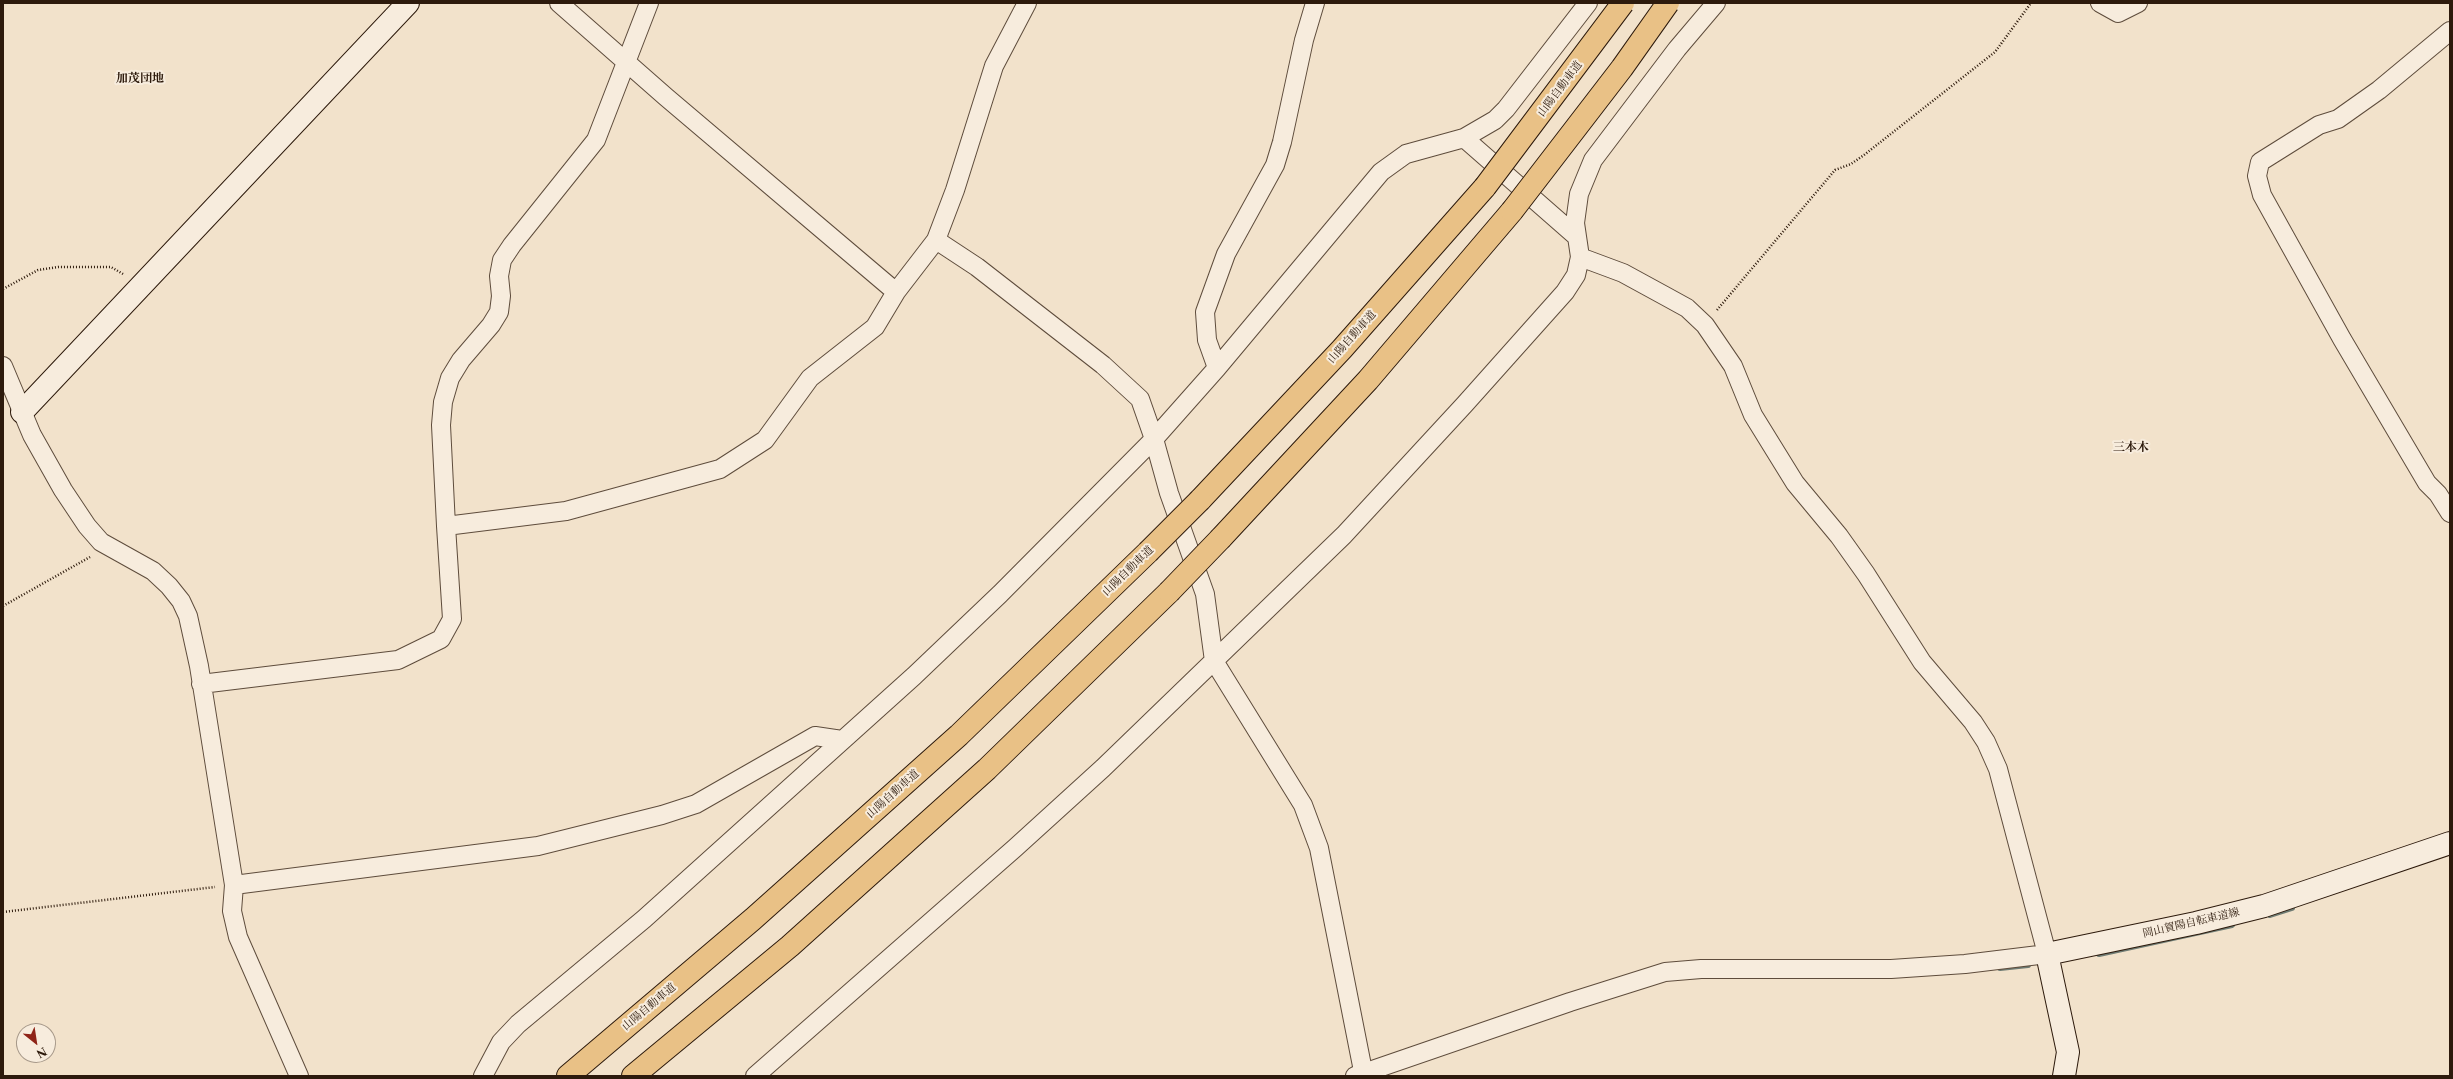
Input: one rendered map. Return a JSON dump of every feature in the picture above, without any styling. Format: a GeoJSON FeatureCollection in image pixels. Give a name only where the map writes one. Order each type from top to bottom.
{"type":"FeatureCollection","features":[{"type":"Feature","properties":{"kind":"highway","name":"山陽自動車道"},"geometry":{"type":"LineString","coordinates":[[575,1070],[753,919],[959,734],[1200,500],[1342,348],[1485,187],[1623,3]]}},
{"type":"Feature","properties":{"kind":"highway"},"geometry":{"type":"LineString","coordinates":[[633,1076],[790,946],[987,769],[1169,592],[1368,380],[1512,211],[1668,3]]}},
{"type":"Feature","properties":{"kind":"street"},"geometry":{"type":"LineString","coordinates":[[22,412],[408,3]]}},
{"type":"Feature","properties":{"kind":"street"},"geometry":{"type":"LineString","coordinates":[[560,3],[896,292]]}},
{"type":"Feature","properties":{"kind":"street"},"geometry":{"type":"LineString","coordinates":[[201,684],[398,660],[441,639],[452,619],[441,425],[443,402],[450,378],[461,360],[491,325],[499,312],[501,296],[499,276],[502,260],[512,245],[596,140],[649,3]]}},
{"type":"Feature","properties":{"kind":"street"},"geometry":{"type":"LineString","coordinates":[[446,526],[566,511],[634,491],[720,469],[765,440],[810,378],[874,327],[896,292],[936,240],[955,190],[994,66],[1027,3]]}},
{"type":"Feature","properties":{"kind":"street"},"geometry":{"type":"LineString","coordinates":[[1217,368],[1207,340],[1205,312],[1226,254],[1275,164],[1282,142],[1304,40],[1315,3]]}},
{"type":"Feature","properties":{"kind":"street"},"geometry":{"type":"LineString","coordinates":[[483,1076],[501,1042],[518,1024],[644,919],[914,676],[989,605],[1154,439],[1217,368],[1380,172],[1406,154],[1464,138],[1483,128],[1506,109],[1588,3]]}},
{"type":"Feature","properties":{"kind":"street"},"geometry":{"type":"LineString","coordinates":[[755,1076],[1021,843],[1214,662],[1344,535],[1465,404],[1565,292],[1576,274],[1580,257],[1577,237],[1576,205],[1585,177],[1593,160],[1677,49],[1716,3]]}},
{"type":"Feature","properties":{"kind":"street"},"geometry":{"type":"LineString","coordinates":[[2100,3],[2118,13],[2138,3]]}},
{"type":"Feature","properties":{"kind":"street"},"geometry":{"type":"LineString","coordinates":[[2450,31],[2379,90],[2338,119],[2319,125],[2260,162],[2257,176],[2262,195],[2338,332],[2427,483],[2438,494],[2450,513]]}},
{"type":"Feature","properties":{"kind":"street"},"geometry":{"type":"LineString","coordinates":[[1464,138],[1577,237]]}},
{"type":"Feature","properties":{"kind":"street"},"geometry":{"type":"LineString","coordinates":[[936,240],[977,267],[1103,365],[1140,398],[1154,439],[1168,493],[1205,594],[1214,662],[1303,805],[1319,848],[1361,1075],[1570,1002],[1665,972],[1701,969],[1890,969],[2049,960]]}},
{"type":"Feature","properties":{"kind":"street"},"geometry":{"type":"LineString","coordinates":[[1580,257],[1623,273],[1687,308],[1705,325],[1733,366],[1753,415],[1794,483],[1839,536],[1866,574],[1922,662],[1973,722],[1986,742],[1998,769],[2049,960],[2068,1052],[2064,1076]]}},
{"type":"Feature","properties":{"kind":"street"},"geometry":{"type":"LineString","coordinates":[[3,366],[32,435],[63,490],[87,526],[107,545],[153,571],[169,586],[181,601],[192,632],[201,684],[234,885],[232,911],[238,937],[299,1076]]}},
{"type":"Feature","properties":{"kind":"street"},"geometry":{"type":"LineString","coordinates":[[234,885],[538,846],[662,816],[696,804],[815,736],[842,740]]}},
{"type":"Feature","properties":{"kind":"street","name":"岡山賀陽自転車道線"},"geometry":{"type":"LineString","coordinates":[[2049,960],[2264,906],[2450,842]]}},
{"type":"Feature","properties":{"kind":"path"},"geometry":{"type":"LineString","coordinates":[[1705,325],[1831,174],[1864,155],[1979,66],[1995,52],[2031,3]]}},
{"type":"Feature","properties":{"kind":"path"},"geometry":{"type":"LineString","coordinates":[[3,289],[38,270],[100,266],[117,269],[138,289]]}},
{"type":"Feature","properties":{"kind":"path"},"geometry":{"type":"LineString","coordinates":[[3,606],[65,573],[107,545]]}},
{"type":"Feature","properties":{"kind":"path"},"geometry":{"type":"LineString","coordinates":[[3,912],[234,885]]}},
{"type":"Feature","properties":{"kind":"waterway"},"geometry":{"type":"LineString","coordinates":[[2270,915],[2292,908]]}},
{"type":"Feature","properties":{"kind":"waterway"},"geometry":{"type":"LineString","coordinates":[[2099,954],[2232,925]]}},
{"type":"Feature","properties":{"kind":"waterway"},"geometry":{"type":"LineString","coordinates":[[2000,968],[2028,965]]}},
{"type":"Feature","properties":{"kind":"district","name":"加茂団地"},"geometry":{"type":"Point","coordinates":[140,79]}},
{"type":"Feature","properties":{"kind":"district","name":"三本木"},"geometry":{"type":"Point","coordinates":[2131,448]}}]}
